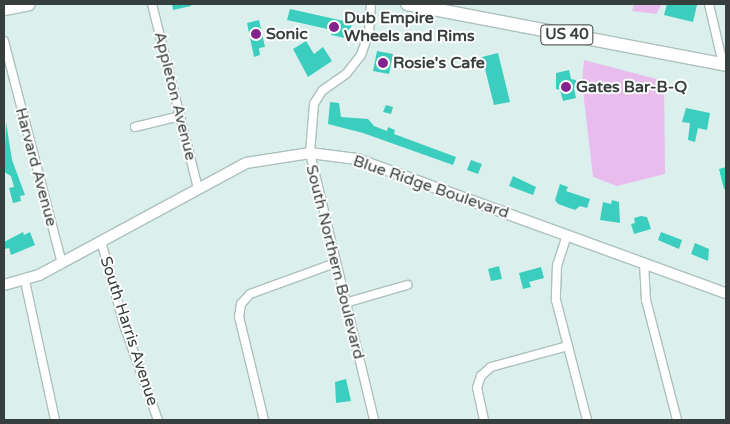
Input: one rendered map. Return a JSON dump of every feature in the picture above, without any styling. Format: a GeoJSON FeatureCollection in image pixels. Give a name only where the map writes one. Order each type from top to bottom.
{"type":"FeatureCollection","features":[{"type":"Feature","properties":{"kind":"main road"},"geometry":{"type":"LineString","coordinates":[[4,9],[28,4]]}},
{"type":"Feature","properties":{"kind":"main road","name":"US 40"},"geometry":{"type":"LineString","coordinates":[[407,4],[440,7],[725,68]]}},
{"type":"Feature","properties":{"kind":"street","name":"Appleton Avenue"},"geometry":{"type":"LineString","coordinates":[[152,4],[198,188]]}},
{"type":"Feature","properties":{"kind":"street","name":"South Northern Boulevard"},"geometry":{"type":"LineString","coordinates":[[371,4],[369,32],[361,55],[346,74],[322,91],[314,104],[310,153],[374,420]]}},
{"type":"Feature","properties":{"kind":"street"},"geometry":{"type":"LineString","coordinates":[[709,4],[725,68]]}},
{"type":"Feature","properties":{"kind":"street","name":"Harvard Avenue"},"geometry":{"type":"LineString","coordinates":[[4,41],[62,263]]}},
{"type":"Feature","properties":{"kind":"street"},"geometry":{"type":"LineString","coordinates":[[135,127],[180,116]]}},
{"type":"Feature","properties":{"kind":"street","name":"Blue Ridge Boulevard"},"geometry":{"type":"LineString","coordinates":[[4,285],[25,281],[62,263],[246,163],[310,153],[357,159],[726,293]]}},
{"type":"Feature","properties":{"kind":"street"},"geometry":{"type":"LineString","coordinates":[[567,235],[555,287],[587,420]]}},
{"type":"Feature","properties":{"kind":"street","name":"South Harris Avenue"},"geometry":{"type":"LineString","coordinates":[[101,241],[125,328],[158,420]]}},
{"type":"Feature","properties":{"kind":"street"},"geometry":{"type":"LineString","coordinates":[[264,420],[239,310],[250,294],[335,263]]}},
{"type":"Feature","properties":{"kind":"street"},"geometry":{"type":"LineString","coordinates":[[644,263],[646,300],[677,420]]}},
{"type":"Feature","properties":{"kind":"street"},"geometry":{"type":"LineString","coordinates":[[25,281],[55,420]]}},
{"type":"Feature","properties":{"kind":"street"},"geometry":{"type":"LineString","coordinates":[[345,303],[407,285]]}},
{"type":"Feature","properties":{"kind":"street"},"geometry":{"type":"LineString","coordinates":[[484,420],[477,388],[481,376],[491,367],[568,346]]}},
{"type":"Feature","properties":{"kind":"shaded area"},"geometry":{"type":"Polygon","coordinates":[[[634,4],[662,4],[656,14],[632,11],[634,4]]]}},
{"type":"Feature","properties":{"kind":"shaded area"},"geometry":{"type":"Polygon","coordinates":[[[584,60],[664,81],[665,174],[617,186],[593,177],[582,82],[584,60]]]}},
{"type":"Feature","properties":{"kind":"building"},"geometry":{"type":"Polygon","coordinates":[[[172,4],[191,4],[191,6],[173,10],[172,4]]]}},
{"type":"Feature","properties":{"kind":"building"},"geometry":{"type":"Polygon","coordinates":[[[667,4],[697,5],[693,22],[664,15],[667,4]]]}},
{"type":"Feature","properties":{"kind":"building","name":"Dub Empire Wheels and Rims"},"geometry":{"type":"Polygon","coordinates":[[[290,9],[353,23],[350,39],[331,35],[332,30],[287,20],[290,9]]]}},
{"type":"Feature","properties":{"kind":"building","name":"Sonic"},"geometry":{"type":"Polygon","coordinates":[[[259,20],[265,47],[259,48],[260,55],[254,57],[247,23],[259,20]]]}},
{"type":"Feature","properties":{"kind":"building"},"geometry":{"type":"Polygon","coordinates":[[[306,41],[314,54],[323,47],[332,61],[308,77],[293,49],[306,41]]]}},
{"type":"Feature","properties":{"kind":"building","name":"Rosie's Cafe"},"geometry":{"type":"Polygon","coordinates":[[[377,51],[393,54],[389,74],[373,71],[377,51]]]}},
{"type":"Feature","properties":{"kind":"building"},"geometry":{"type":"Polygon","coordinates":[[[498,53],[510,102],[494,105],[482,57],[498,53]]]}},
{"type":"Feature","properties":{"kind":"building","name":"Gates Bar-B-Q"},"geometry":{"type":"Polygon","coordinates":[[[569,70],[571,79],[576,80],[578,85],[574,88],[576,98],[563,101],[560,90],[556,89],[556,73],[569,70]]]}},
{"type":"Feature","properties":{"kind":"building"},"geometry":{"type":"Polygon","coordinates":[[[330,102],[339,103],[341,117],[368,119],[374,126],[387,131],[388,127],[395,130],[394,134],[456,157],[453,165],[363,133],[328,124],[330,102]]]}},
{"type":"Feature","properties":{"kind":"building"},"geometry":{"type":"Polygon","coordinates":[[[386,105],[393,107],[391,114],[383,112],[386,105]]]}},
{"type":"Feature","properties":{"kind":"building"},"geometry":{"type":"Polygon","coordinates":[[[686,108],[710,113],[707,130],[698,128],[695,142],[688,140],[690,123],[682,122],[686,108]]]}},
{"type":"Feature","properties":{"kind":"building"},"geometry":{"type":"Polygon","coordinates":[[[6,122],[12,160],[25,195],[20,196],[21,201],[13,203],[9,188],[14,187],[11,176],[4,172],[6,122]]]}},
{"type":"Feature","properties":{"kind":"building"},"geometry":{"type":"Polygon","coordinates":[[[471,160],[482,164],[478,174],[467,170],[471,160]]]}},
{"type":"Feature","properties":{"kind":"building"},"geometry":{"type":"Polygon","coordinates":[[[726,167],[726,188],[724,189],[719,169],[726,167]]]}},
{"type":"Feature","properties":{"kind":"building"},"geometry":{"type":"Polygon","coordinates":[[[513,176],[536,187],[533,195],[509,186],[513,176]]]}},
{"type":"Feature","properties":{"kind":"building"},"geometry":{"type":"Polygon","coordinates":[[[560,184],[568,187],[566,191],[590,199],[587,208],[580,206],[575,210],[558,204],[555,200],[560,184]]]}},
{"type":"Feature","properties":{"kind":"building"},"geometry":{"type":"Polygon","coordinates":[[[612,200],[619,202],[620,223],[600,220],[603,202],[611,204],[612,200]]]}},
{"type":"Feature","properties":{"kind":"building"},"geometry":{"type":"Polygon","coordinates":[[[647,217],[651,229],[634,234],[631,224],[635,223],[634,218],[647,217]]]}},
{"type":"Feature","properties":{"kind":"building"},"geometry":{"type":"Polygon","coordinates":[[[23,232],[24,235],[30,232],[35,245],[11,255],[9,248],[4,249],[4,242],[23,232]]]}},
{"type":"Feature","properties":{"kind":"building"},"geometry":{"type":"Polygon","coordinates":[[[661,232],[682,240],[679,249],[658,240],[661,232]]]}},
{"type":"Feature","properties":{"kind":"building"},"geometry":{"type":"Polygon","coordinates":[[[695,243],[709,249],[708,261],[691,254],[695,243]]]}},
{"type":"Feature","properties":{"kind":"building"},"geometry":{"type":"Polygon","coordinates":[[[499,266],[502,279],[491,281],[488,269],[499,266]]]}},
{"type":"Feature","properties":{"kind":"building"},"geometry":{"type":"Polygon","coordinates":[[[541,267],[544,278],[529,282],[531,287],[523,289],[519,273],[541,267]]]}},
{"type":"Feature","properties":{"kind":"building"},"geometry":{"type":"Polygon","coordinates":[[[346,379],[351,401],[336,403],[335,382],[346,379]]]}},
{"type":"Feature","properties":{"kind":"place","name":"Dub Empire Wheels and Rims"},"geometry":{"type":"Point","coordinates":[334,27]}},
{"type":"Feature","properties":{"kind":"place","name":"Sonic"},"geometry":{"type":"Point","coordinates":[256,34]}},
{"type":"Feature","properties":{"kind":"place","name":"Rosie's Cafe"},"geometry":{"type":"Point","coordinates":[383,63]}},
{"type":"Feature","properties":{"kind":"place","name":"Gates Bar-B-Q"},"geometry":{"type":"Point","coordinates":[566,87]}}]}
